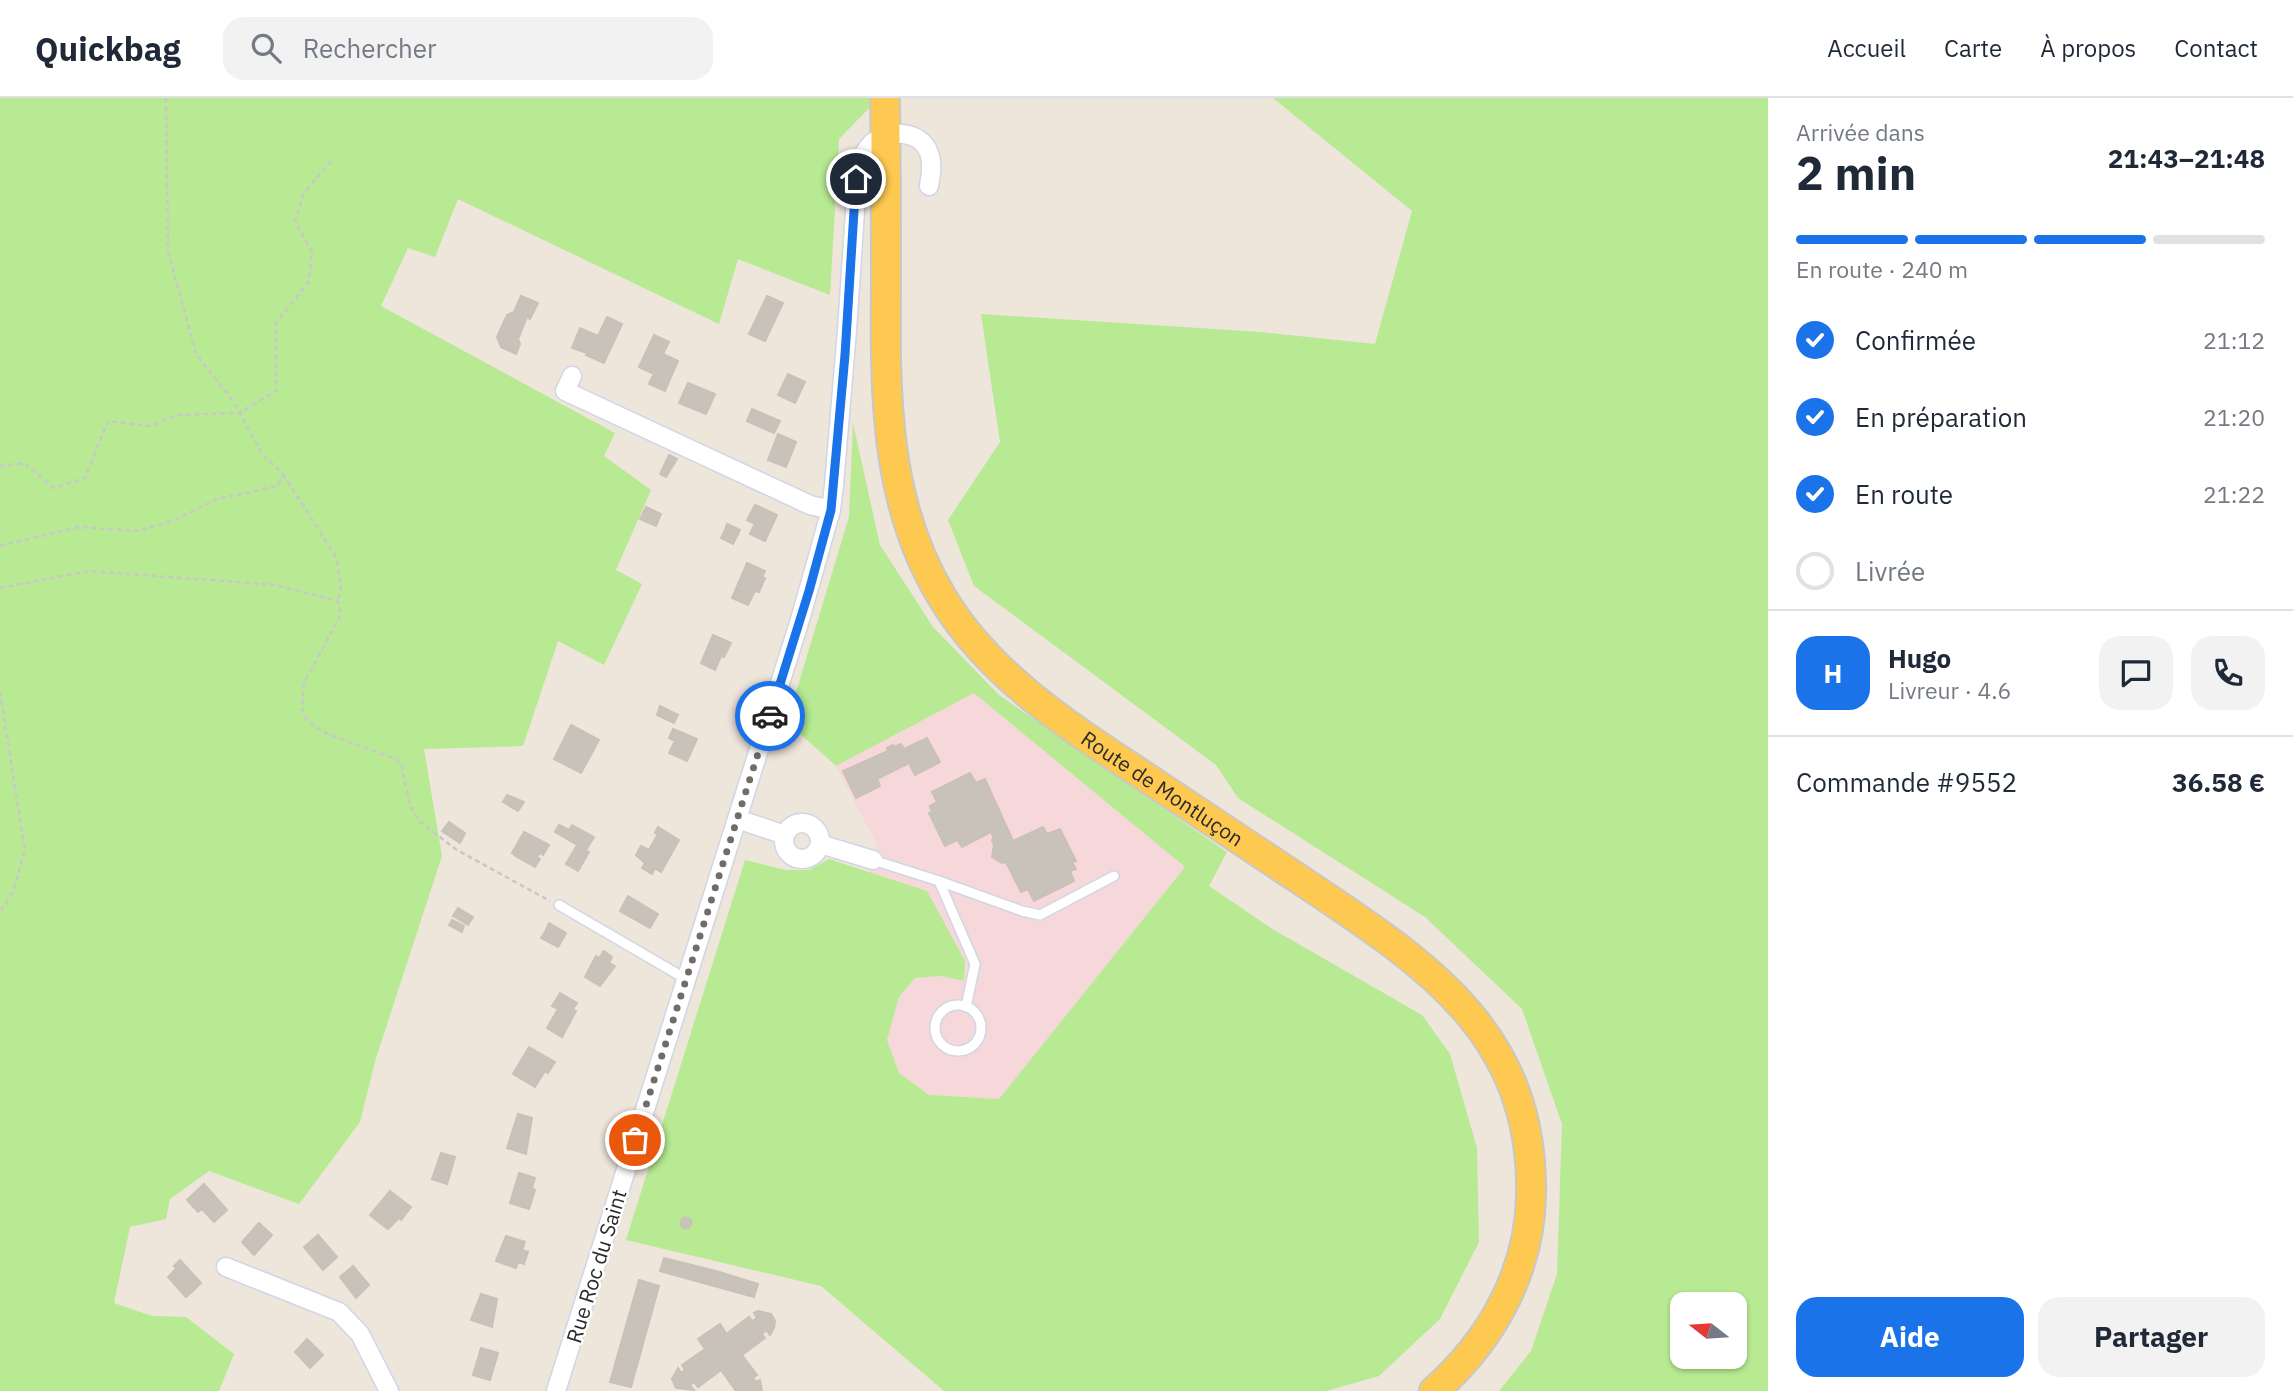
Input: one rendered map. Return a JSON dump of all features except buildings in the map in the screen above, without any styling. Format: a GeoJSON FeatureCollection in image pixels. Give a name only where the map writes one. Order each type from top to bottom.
{"type":"FeatureCollection","features":[{"type":"Feature","properties":{"kind":"main road","name":"Route de Montluçon"},"geometry":{"type":"LineString","coordinates":[[886,98],[893,135],[902,382],[909,467],[923,526],[957,599],[990,643],[1050,698],[1092,729],[1388,926],[1434,962],[1478,1006],[1500,1037],[1517,1068],[1535,1121],[1541,1162],[1541,1206],[1535,1246],[1524,1283],[1507,1320],[1483,1357],[1450,1391]]}},
{"type":"Feature","properties":{"kind":"main road","name":"Route de Montluçon"},"geometry":{"type":"LineString","coordinates":[[901,98],[893,135],[885,340],[891,445],[905,515],[918,550],[942,597],[978,645],[1007,676],[1037,701],[1108,752],[1370,927],[1422,966],[1444,985],[1475,1019],[1508,1073],[1523,1114],[1531,1159],[1528,1230],[1511,1287],[1494,1321],[1470,1355],[1434,1391]]}},
{"type":"Feature","properties":{"kind":"street"},"geometry":{"type":"LineString","coordinates":[[893,135],[917,138],[928,149],[931,162],[929,186]]}},
{"type":"Feature","properties":{"kind":"street","name":"Rue Roc du Saint"},"geometry":{"type":"LineString","coordinates":[[556,1391],[809,591],[831,510],[846,342],[856,173],[867,149],[876,141],[893,135]]}},
{"type":"Feature","properties":{"kind":"street"},"geometry":{"type":"LineString","coordinates":[[572,376],[565,391],[810,505],[831,510]]}},
{"type":"Feature","properties":{"kind":"street"},"geometry":{"type":"LineString","coordinates":[[737,819],[785,835]]}},
{"type":"Feature","properties":{"kind":"street"},"geometry":{"type":"LineString","coordinates":[[797,823],[809,824],[818,832],[820,844],[809,857],[797,858],[792,856],[785,846],[785,835],[787,829],[797,823]]}},
{"type":"Feature","properties":{"kind":"street"},"geometry":{"type":"LineString","coordinates":[[820,844],[873,860]]}},
{"type":"Feature","properties":{"kind":"street"},"geometry":{"type":"LineString","coordinates":[[226,1267],[339,1311],[360,1334],[389,1391]]}},
{"type":"Feature","properties":{"kind":"lane"},"geometry":{"type":"LineString","coordinates":[[873,860],[1040,915],[1114,876]]}},
{"type":"Feature","properties":{"kind":"lane"},"geometry":{"type":"LineString","coordinates":[[939,881],[975,964],[966,1007]]}},
{"type":"Feature","properties":{"kind":"lane"},"geometry":{"type":"LineString","coordinates":[[559,905],[686,979]]}},
{"type":"Feature","properties":{"kind":"lane"},"geometry":{"type":"LineString","coordinates":[[951,1006],[966,1007],[978,1016],[981,1031],[979,1038],[969,1049],[947,1049],[937,1037],[936,1022],[939,1015],[951,1006]]}},
{"type":"Feature","properties":{"kind":"path"},"geometry":{"type":"LineString","coordinates":[[166,98],[168,251],[196,354],[239,413],[263,455],[283,474],[336,557],[341,586],[338,601],[341,614],[304,682],[302,709],[306,719],[325,733],[396,760],[402,767],[410,806],[421,822],[457,850],[559,905]]}},
{"type":"Feature","properties":{"kind":"path"},"geometry":{"type":"LineString","coordinates":[[0,466],[24,463],[54,488],[85,478],[108,421],[151,426],[176,415],[239,413],[276,391],[276,323],[309,281],[312,251],[295,222],[304,193],[332,160]]}},
{"type":"Feature","properties":{"kind":"path"},"geometry":{"type":"LineString","coordinates":[[0,546],[79,527],[137,531],[176,520],[218,499],[278,486],[283,474]]}},
{"type":"Feature","properties":{"kind":"path"},"geometry":{"type":"LineString","coordinates":[[0,588],[89,571],[276,585],[338,601]]}},
{"type":"Feature","properties":{"kind":"path"},"geometry":{"type":"LineString","coordinates":[[0,692],[25,850],[13,892],[0,912]]}},
{"type":"Feature","properties":{"kind":"shaded area"},"geometry":{"type":"Polygon","coordinates":[[[974,693],[1185,867],[999,1099],[928,1095],[899,1073],[887,1040],[899,997],[915,978],[941,976],[964,981],[927,891],[868,872],[877,845],[836,766],[974,693]]]}},
{"type":"Feature","properties":{"kind":"green space"},"geometry":{"type":"Polygon","coordinates":[[[0,98],[874,98],[874,103],[839,139],[830,295],[738,259],[719,324],[458,199],[435,257],[408,248],[381,306],[615,433],[604,456],[651,490],[616,570],[642,584],[604,665],[558,641],[523,746],[424,749],[442,856],[376,1058],[360,1122],[299,1204],[209,1171],[170,1199],[166,1219],[130,1227],[114,1303],[152,1316],[186,1317],[234,1354],[219,1391],[0,1391],[0,98]]]}},
{"type":"Feature","properties":{"kind":"green space"},"geometry":{"type":"Polygon","coordinates":[[[1273,98],[1768,98],[1768,1391],[1499,1391],[1531,1351],[1557,1274],[1562,1124],[1522,1009],[1425,917],[1238,798],[1216,765],[974,586],[948,520],[1000,442],[981,314],[1261,332],[1375,344],[1412,211],[1273,98]]]}},
{"type":"Feature","properties":{"kind":"green space"},"geometry":{"type":"Polygon","coordinates":[[[853,423],[880,545],[933,627],[999,695],[1227,852],[1209,886],[1274,930],[1422,1015],[1450,1054],[1477,1148],[1479,1242],[1440,1319],[1379,1376],[1326,1391],[944,1391],[821,1286],[626,1240],[745,860],[786,870],[809,870],[829,859],[927,891],[965,961],[964,981],[941,976],[915,978],[899,997],[887,1040],[899,1073],[929,1095],[999,1099],[1185,867],[974,693],[836,766],[787,722],[849,517],[853,423]]]}},
{"type":"Feature","properties":{"kind":"way so far"},"geometry":{"type":"LineString","coordinates":[[635,1140],[770,716]]}},
{"type":"Feature","properties":{"kind":"route"},"geometry":{"type":"LineString","coordinates":[[770,716],[831,510],[845,355],[856,179]]}}]}
